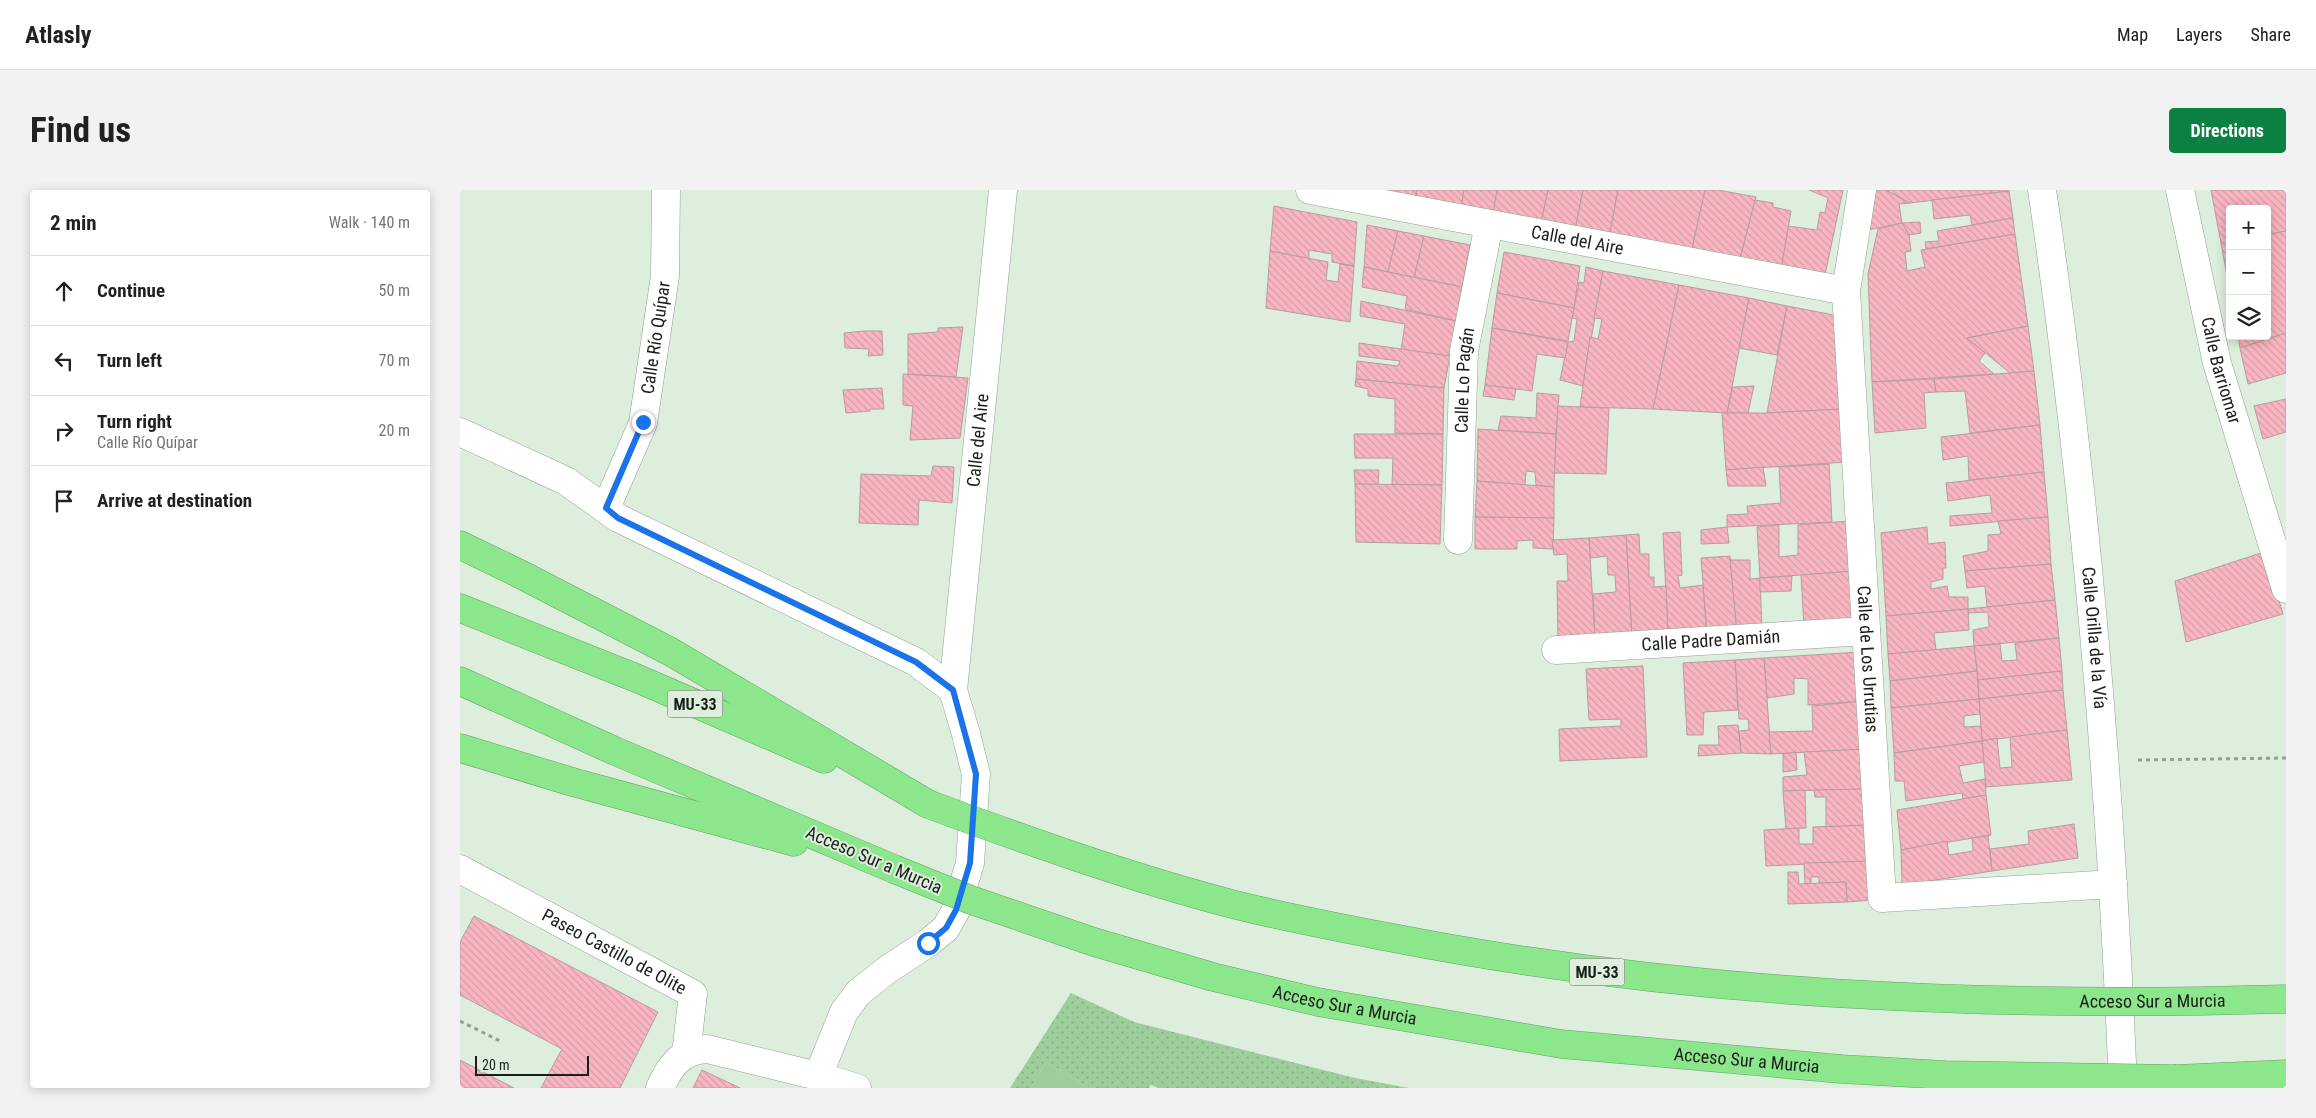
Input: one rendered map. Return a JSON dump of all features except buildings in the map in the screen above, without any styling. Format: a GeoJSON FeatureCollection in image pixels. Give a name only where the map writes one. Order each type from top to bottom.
{"type":"FeatureCollection","features":[{"type":"Feature","properties":{"kind":"highway"},"geometry":{"type":"LineString","coordinates":[[460,545],[671,652],[928,804]]}},
{"type":"Feature","properties":{"kind":"highway","name":"Acceso Sur a Murcia"},"geometry":{"type":"LineString","coordinates":[[460,608],[636,678],[928,804],[1115,870],[1233,904],[1450,949],[1563,968],[1700,983],[1960,1001],[2154,1003],[2286,999]]}},
{"type":"Feature","properties":{"kind":"highway","name":"Acceso Sur a Murcia"},"geometry":{"type":"LineString","coordinates":[[460,681],[615,751],[971,900],[1094,942],[1213,977],[1318,1002],[1561,1044],[1737,1061],[1945,1075],[2176,1079],[2286,1074]]}},
{"type":"Feature","properties":{"kind":"highway"},"geometry":{"type":"LineString","coordinates":[[460,748],[576,783],[894,869]]}},
{"type":"Feature","properties":{"kind":"street","name":"Calle Río Quípar"},"geometry":{"type":"LineString","coordinates":[[606,508],[643,422],[666,276],[666,190]]}},
{"type":"Feature","properties":{"kind":"street","name":"Calle del Aire"},"geometry":{"type":"LineString","coordinates":[[953,690],[1003,190]]}},
{"type":"Feature","properties":{"kind":"street","name":"Calle del Aire"},"geometry":{"type":"LineString","coordinates":[[1310,190],[1846,291]]}},
{"type":"Feature","properties":{"kind":"street","name":"Calle de Los Urrutias"},"geometry":{"type":"LineString","coordinates":[[1862,190],[1846,291],[1882,898],[2113,884]]}},
{"type":"Feature","properties":{"kind":"street","name":"Calle Orilla de la Vía"},"geometry":{"type":"LineString","coordinates":[[2042,190],[2056,282],[2092,599],[2113,884],[2123,1088]]}},
{"type":"Feature","properties":{"kind":"street","name":"Calle Barriomar"},"geometry":{"type":"LineString","coordinates":[[2180,190],[2216,363],[2277,525],[2286,589]]}},
{"type":"Feature","properties":{"kind":"street","name":"Calle Lo Pagán"},"geometry":{"type":"LineString","coordinates":[[1458,540],[1464,351],[1489,224]]}},
{"type":"Feature","properties":{"kind":"street"},"geometry":{"type":"LineString","coordinates":[[460,432],[566,481],[627,522],[916,662],[953,690],[976,774],[970,863],[956,910],[946,928],[858,993],[844,1012],[818,1076]]}},
{"type":"Feature","properties":{"kind":"street","name":"Calle Padre Damián"},"geometry":{"type":"LineString","coordinates":[[1556,650],[1866,631]]}},
{"type":"Feature","properties":{"kind":"street","name":"Paseo Castillo de Olite"},"geometry":{"type":"LineString","coordinates":[[460,869],[693,994],[686,1054]]}},
{"type":"Feature","properties":{"kind":"street"},"geometry":{"type":"LineString","coordinates":[[660,1088],[670,1068],[686,1054],[698,1050],[717,1050],[857,1088]]}},
{"type":"Feature","properties":{"kind":"path"},"geometry":{"type":"LineString","coordinates":[[2105,760],[2286,758]]}},
{"type":"Feature","properties":{"kind":"path"},"geometry":{"type":"LineString","coordinates":[[460,1021],[500,1041]]}},
{"type":"Feature","properties":{"kind":"green space"},"geometry":{"type":"Polygon","coordinates":[[[1071,993],[1134,1022],[1355,1078],[1409,1088],[1159,1088],[1151,1085],[1149,1088],[1089,1088],[1046,1062],[1031,1088],[1010,1088],[1071,993]]]}},
{"type":"Feature","properties":{"kind":"green space"},"geometry":{"type":"Polygon","coordinates":[[[1046,1062],[1089,1088],[1031,1088],[1046,1062]]]}},
{"type":"Feature","properties":{"kind":"route"},"geometry":{"type":"LineString","coordinates":[[643,422],[606,508],[618,518],[916,662],[953,690],[976,774],[974,829],[970,863],[956,910],[946,928],[928,943]]}}]}
